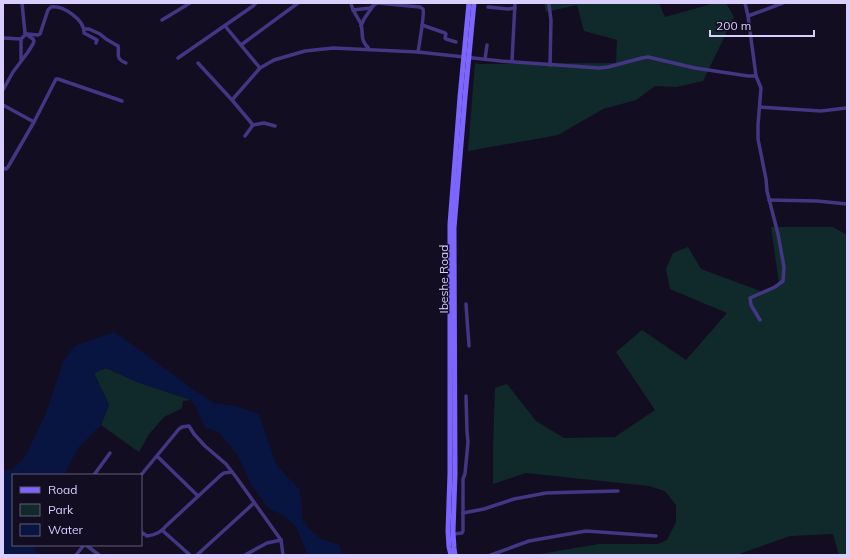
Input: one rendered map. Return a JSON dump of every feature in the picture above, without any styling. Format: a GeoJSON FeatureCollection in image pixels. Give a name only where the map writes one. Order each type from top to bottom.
{"type":"FeatureCollection","features":[{"type":"Feature","properties":{"kind":"main road","name":"Ibeshe Road"},"geometry":{"type":"LineString","coordinates":[[455,555],[453,534],[455,474],[454,228],[469,3]]}},
{"type":"Feature","properties":{"kind":"main road","name":"Ibeshe Road"},"geometry":{"type":"LineString","coordinates":[[451,555],[448,531],[450,473],[450,224],[466,58],[474,3]]}},
{"type":"Feature","properties":{"kind":"street"},"geometry":{"type":"LineString","coordinates":[[3,90],[34,41],[26,33],[22,3]]}},
{"type":"Feature","properties":{"kind":"street"},"geometry":{"type":"LineString","coordinates":[[162,20],[190,3]]}},
{"type":"Feature","properties":{"kind":"street"},"geometry":{"type":"LineString","coordinates":[[178,58],[256,3]]}},
{"type":"Feature","properties":{"kind":"street"},"geometry":{"type":"LineString","coordinates":[[241,45],[298,3]]}},
{"type":"Feature","properties":{"kind":"street"},"geometry":{"type":"LineString","coordinates":[[351,3],[361,26],[363,41],[369,49]]}},
{"type":"Feature","properties":{"kind":"street"},"geometry":{"type":"LineString","coordinates":[[512,61],[515,3]]}},
{"type":"Feature","properties":{"kind":"street"},"geometry":{"type":"LineString","coordinates":[[745,3],[756,76],[761,88],[758,139],[784,268],[782,281],[775,287],[750,298],[751,305],[760,320]]}},
{"type":"Feature","properties":{"kind":"street"},"geometry":{"type":"LineString","coordinates":[[748,16],[783,3]]}},
{"type":"Feature","properties":{"kind":"street"},"geometry":{"type":"LineString","coordinates":[[353,10],[366,8],[376,4],[422,8],[424,10],[418,52]]}},
{"type":"Feature","properties":{"kind":"street"},"geometry":{"type":"LineString","coordinates":[[361,26],[364,18],[376,4]]}},
{"type":"Feature","properties":{"kind":"street"},"geometry":{"type":"LineString","coordinates":[[549,5],[551,20],[550,65]]}},
{"type":"Feature","properties":{"kind":"street"},"geometry":{"type":"LineString","coordinates":[[26,33],[40,34],[48,10],[54,6],[63,9],[74,16],[85,29],[84,33],[97,40],[96,43]]}},
{"type":"Feature","properties":{"kind":"street"},"geometry":{"type":"LineString","coordinates":[[488,8],[515,8]]}},
{"type":"Feature","properties":{"kind":"street"},"geometry":{"type":"LineString","coordinates":[[422,25],[446,33],[446,40],[456,42]]}},
{"type":"Feature","properties":{"kind":"street"},"geometry":{"type":"LineString","coordinates":[[225,26],[260,68]]}},
{"type":"Feature","properties":{"kind":"street"},"geometry":{"type":"LineString","coordinates":[[85,29],[89,29],[100,34],[118,46],[118,57],[126,63]]}},
{"type":"Feature","properties":{"kind":"street"},"geometry":{"type":"LineString","coordinates":[[21,60],[21,39],[26,33]]}},
{"type":"Feature","properties":{"kind":"street"},"geometry":{"type":"LineString","coordinates":[[3,38],[21,39]]}},
{"type":"Feature","properties":{"kind":"street"},"geometry":{"type":"LineString","coordinates":[[485,59],[487,45]]}},
{"type":"Feature","properties":{"kind":"street"},"geometry":{"type":"LineString","coordinates":[[232,100],[260,68],[274,60],[305,51],[333,48],[418,52],[466,58],[599,68],[642,58],[656,58],[695,68],[756,76]]}},
{"type":"Feature","properties":{"kind":"street"},"geometry":{"type":"LineString","coordinates":[[198,63],[253,125]]}},
{"type":"Feature","properties":{"kind":"street"},"geometry":{"type":"LineString","coordinates":[[3,168],[6,169],[8,167],[34,122],[56,79],[122,101]]}},
{"type":"Feature","properties":{"kind":"street"},"geometry":{"type":"LineString","coordinates":[[3,104],[34,122]]}},
{"type":"Feature","properties":{"kind":"street"},"geometry":{"type":"LineString","coordinates":[[760,107],[821,111],[846,108]]}},
{"type":"Feature","properties":{"kind":"street"},"geometry":{"type":"LineString","coordinates":[[246,136],[253,125],[264,123],[275,126]]}},
{"type":"Feature","properties":{"kind":"street"},"geometry":{"type":"LineString","coordinates":[[770,200],[817,201],[847,204]]}},
{"type":"Feature","properties":{"kind":"street"},"geometry":{"type":"LineString","coordinates":[[466,304],[469,346]]}},
{"type":"Feature","properties":{"kind":"street"},"geometry":{"type":"LineString","coordinates":[[453,534],[460,534],[463,531],[463,479],[465,474],[468,442],[466,396]]}},
{"type":"Feature","properties":{"kind":"street"},"geometry":{"type":"LineString","coordinates":[[142,474],[179,429],[189,426],[194,434],[226,464],[232,472],[281,540],[283,555]]}},
{"type":"Feature","properties":{"kind":"street"},"geometry":{"type":"LineString","coordinates":[[95,474],[110,453]]}},
{"type":"Feature","properties":{"kind":"street"},"geometry":{"type":"LineString","coordinates":[[157,456],[198,496]]}},
{"type":"Feature","properties":{"kind":"street"},"geometry":{"type":"LineString","coordinates":[[142,533],[148,536],[154,535],[163,530],[224,472],[232,472]]}},
{"type":"Feature","properties":{"kind":"street"},"geometry":{"type":"LineString","coordinates":[[463,513],[484,509],[514,499],[546,493],[618,491]]}},
{"type":"Feature","properties":{"kind":"street"},"geometry":{"type":"LineString","coordinates":[[197,555],[254,503]]}},
{"type":"Feature","properties":{"kind":"street"},"geometry":{"type":"LineString","coordinates":[[163,530],[190,555]]}},
{"type":"Feature","properties":{"kind":"street"},"geometry":{"type":"LineString","coordinates":[[491,555],[529,541],[586,531],[656,536]]}},
{"type":"Feature","properties":{"kind":"street"},"geometry":{"type":"LineString","coordinates":[[245,555],[267,543],[281,540]]}},
{"type":"Feature","properties":{"kind":"street"},"geometry":{"type":"LineString","coordinates":[[76,555],[84,546]]}},
{"type":"Feature","properties":{"kind":"street"},"geometry":{"type":"LineString","coordinates":[[86,546],[99,555]]}},
{"type":"Feature","properties":{"kind":"green space"},"geometry":{"type":"Polygon","coordinates":[[[544,3],[659,3],[665,17],[715,3],[726,3],[734,17],[703,81],[676,87],[655,86],[636,100],[603,109],[558,135],[468,151],[475,63],[616,63],[617,40],[584,31],[577,5],[546,12],[544,3]]]}},
{"type":"Feature","properties":{"kind":"green space"},"geometry":{"type":"Polygon","coordinates":[[[771,227],[833,227],[847,235],[847,555],[839,555],[833,534],[790,536],[736,555],[534,555],[599,544],[658,544],[667,540],[676,522],[676,505],[665,491],[649,486],[526,473],[493,484],[495,388],[507,384],[536,421],[564,438],[615,437],[655,410],[616,352],[642,330],[686,360],[727,313],[670,289],[666,269],[673,253],[688,247],[701,269],[763,292],[779,283],[771,227]]]}},
{"type":"Feature","properties":{"kind":"green space"},"geometry":{"type":"Polygon","coordinates":[[[106,368],[137,382],[191,400],[183,401],[182,408],[164,417],[149,434],[139,452],[101,425],[109,405],[94,373],[106,368]]]}},
{"type":"Feature","properties":{"kind":"water"},"geometry":{"type":"Polygon","coordinates":[[[114,332],[198,393],[215,403],[236,406],[259,414],[276,464],[299,489],[302,505],[302,520],[309,529],[321,539],[339,545],[342,555],[308,555],[296,527],[284,516],[267,507],[251,484],[238,456],[220,433],[205,427],[196,407],[191,400],[137,382],[106,368],[94,373],[109,405],[101,425],[78,448],[65,474],[12,474],[12,546],[33,546],[38,555],[6,555],[3,551],[3,471],[13,469],[25,457],[46,413],[63,362],[74,346],[114,332]]]}}]}
